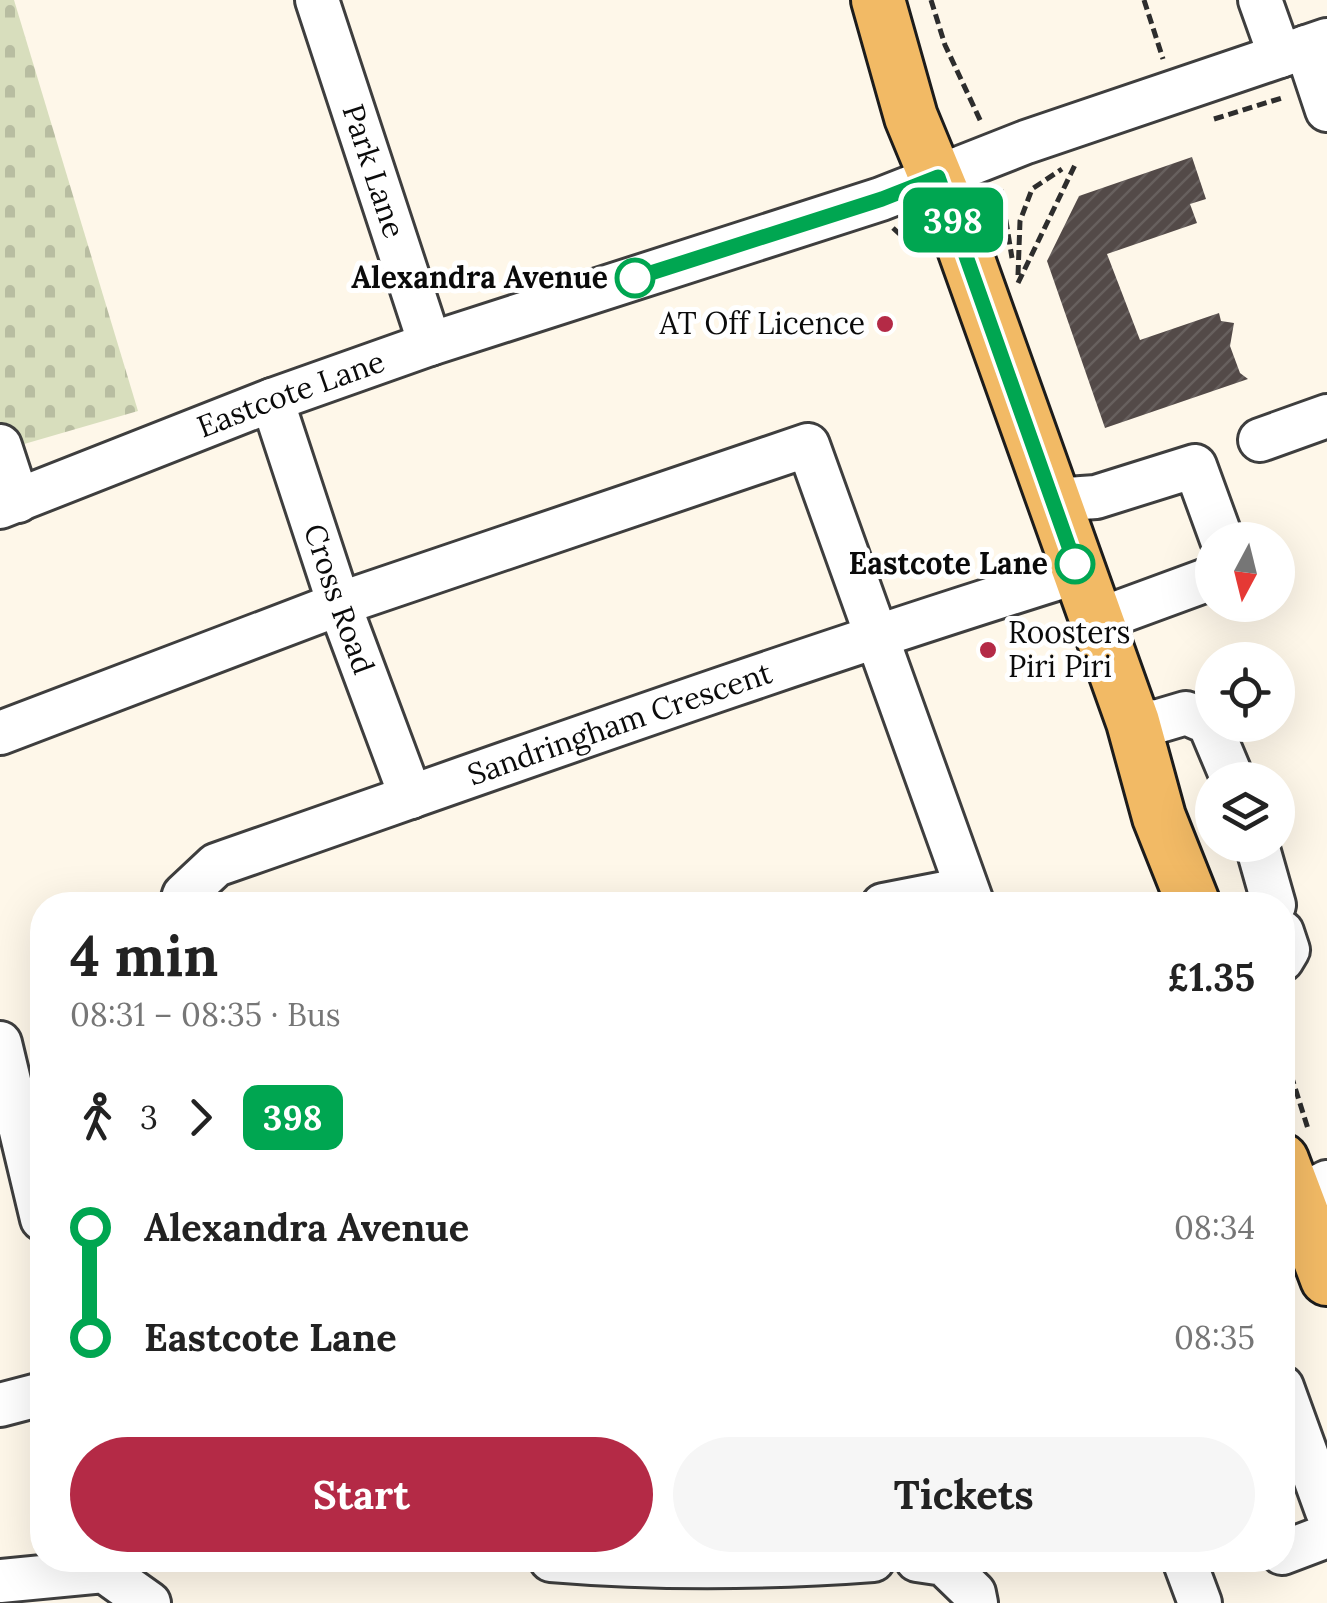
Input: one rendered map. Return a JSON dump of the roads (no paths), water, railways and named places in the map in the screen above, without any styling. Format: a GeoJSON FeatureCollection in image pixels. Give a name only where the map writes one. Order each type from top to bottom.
{"type":"FeatureCollection","features":[{"type":"Feature","properties":{"kind":"main road"},"geometry":{"type":"LineString","coordinates":[[878,0],[911,117],[938,177],[1134,722],[1159,818],[1189,892]]}},
{"type":"Feature","properties":{"kind":"main road"},"geometry":{"type":"LineString","coordinates":[[1300,1176],[1327,1279]]}},
{"type":"Feature","properties":{"kind":"street","name":"Park Lane"},"geometry":{"type":"LineString","coordinates":[[317,0],[430,344]]}},
{"type":"Feature","properties":{"kind":"street"},"geometry":{"type":"LineString","coordinates":[[1260,0],[1309,64]]}},
{"type":"Feature","properties":{"kind":"street"},"geometry":{"type":"LineString","coordinates":[[1281,0],[1309,64]]}},
{"type":"Feature","properties":{"kind":"street","name":"Eastcote Lane"},"geometry":{"type":"LineString","coordinates":[[9,504],[272,400],[430,344],[882,199],[1026,142],[1174,92],[1309,64]]}},
{"type":"Feature","properties":{"kind":"street","name":"Cross Road"},"geometry":{"type":"LineString","coordinates":[[272,400],[339,604],[411,797]]}},
{"type":"Feature","properties":{"kind":"street"},"geometry":{"type":"LineString","coordinates":[[1260,440],[1327,416]]}},
{"type":"Feature","properties":{"kind":"street"},"geometry":{"type":"LineString","coordinates":[[0,446],[9,504]]}},
{"type":"Feature","properties":{"kind":"street"},"geometry":{"type":"LineString","coordinates":[[0,733],[339,604],[808,446],[967,892]]}},
{"type":"Feature","properties":{"kind":"street"},"geometry":{"type":"LineString","coordinates":[[1053,500],[1096,497],[1195,466],[1215,522]]}},
{"type":"Feature","properties":{"kind":"street","name":"Sandringham Crescent"},"geometry":{"type":"LineString","coordinates":[[187,892],[216,866],[620,721],[1078,572]]}},
{"type":"Feature","properties":{"kind":"street"},"geometry":{"type":"LineString","coordinates":[[1095,621],[1195,584]]}},
{"type":"Feature","properties":{"kind":"street"},"geometry":{"type":"LineString","coordinates":[[1134,722],[1158,721],[1186,713],[1209,723],[1226,762]]}},
{"type":"Feature","properties":{"kind":"street"},"geometry":{"type":"LineString","coordinates":[[1262,862],[1270,892]]}},
{"type":"Feature","properties":{"kind":"street"},"geometry":{"type":"LineString","coordinates":[[0,1043],[30,1169]]}},
{"type":"Feature","properties":{"kind":"street"},"geometry":{"type":"LineString","coordinates":[[0,1404],[30,1397]]}},
{"type":"Feature","properties":{"kind":"street"},"geometry":{"type":"LineString","coordinates":[[1295,1423],[1327,1512]]}},
{"type":"Feature","properties":{"kind":"street"},"geometry":{"type":"LineString","coordinates":[[1295,1548],[1327,1536]]}},
{"type":"Feature","properties":{"kind":"street"},"geometry":{"type":"LineString","coordinates":[[0,1581],[94,1572]]}},
{"type":"Feature","properties":{"kind":"street"},"geometry":{"type":"LineString","coordinates":[[105,1572],[149,1603]]}},
{"type":"Feature","properties":{"kind":"street"},"geometry":{"type":"LineString","coordinates":[[595,1572],[643,1585],[745,1572]]}},
{"type":"Feature","properties":{"kind":"street"},"geometry":{"type":"LineString","coordinates":[[952,1572],[974,1593],[976,1603]]}},
{"type":"Feature","properties":{"kind":"street"},"geometry":{"type":"LineString","coordinates":[[1188,1572],[1200,1603]]}},
{"type":"Feature","properties":{"kind":"place","name":"Alexandra Avenue"},"geometry":{"type":"Point","coordinates":[635,278]}},
{"type":"Feature","properties":{"kind":"place","name":"AT Off Licence"},"geometry":{"type":"Point","coordinates":[885,324]}},
{"type":"Feature","properties":{"kind":"place","name":"Eastcote Lane"},"geometry":{"type":"Point","coordinates":[1075,564]}},
{"type":"Feature","properties":{"kind":"place","name":"Roosters Piri Piri"},"geometry":{"type":"Point","coordinates":[988,650]}}]}
